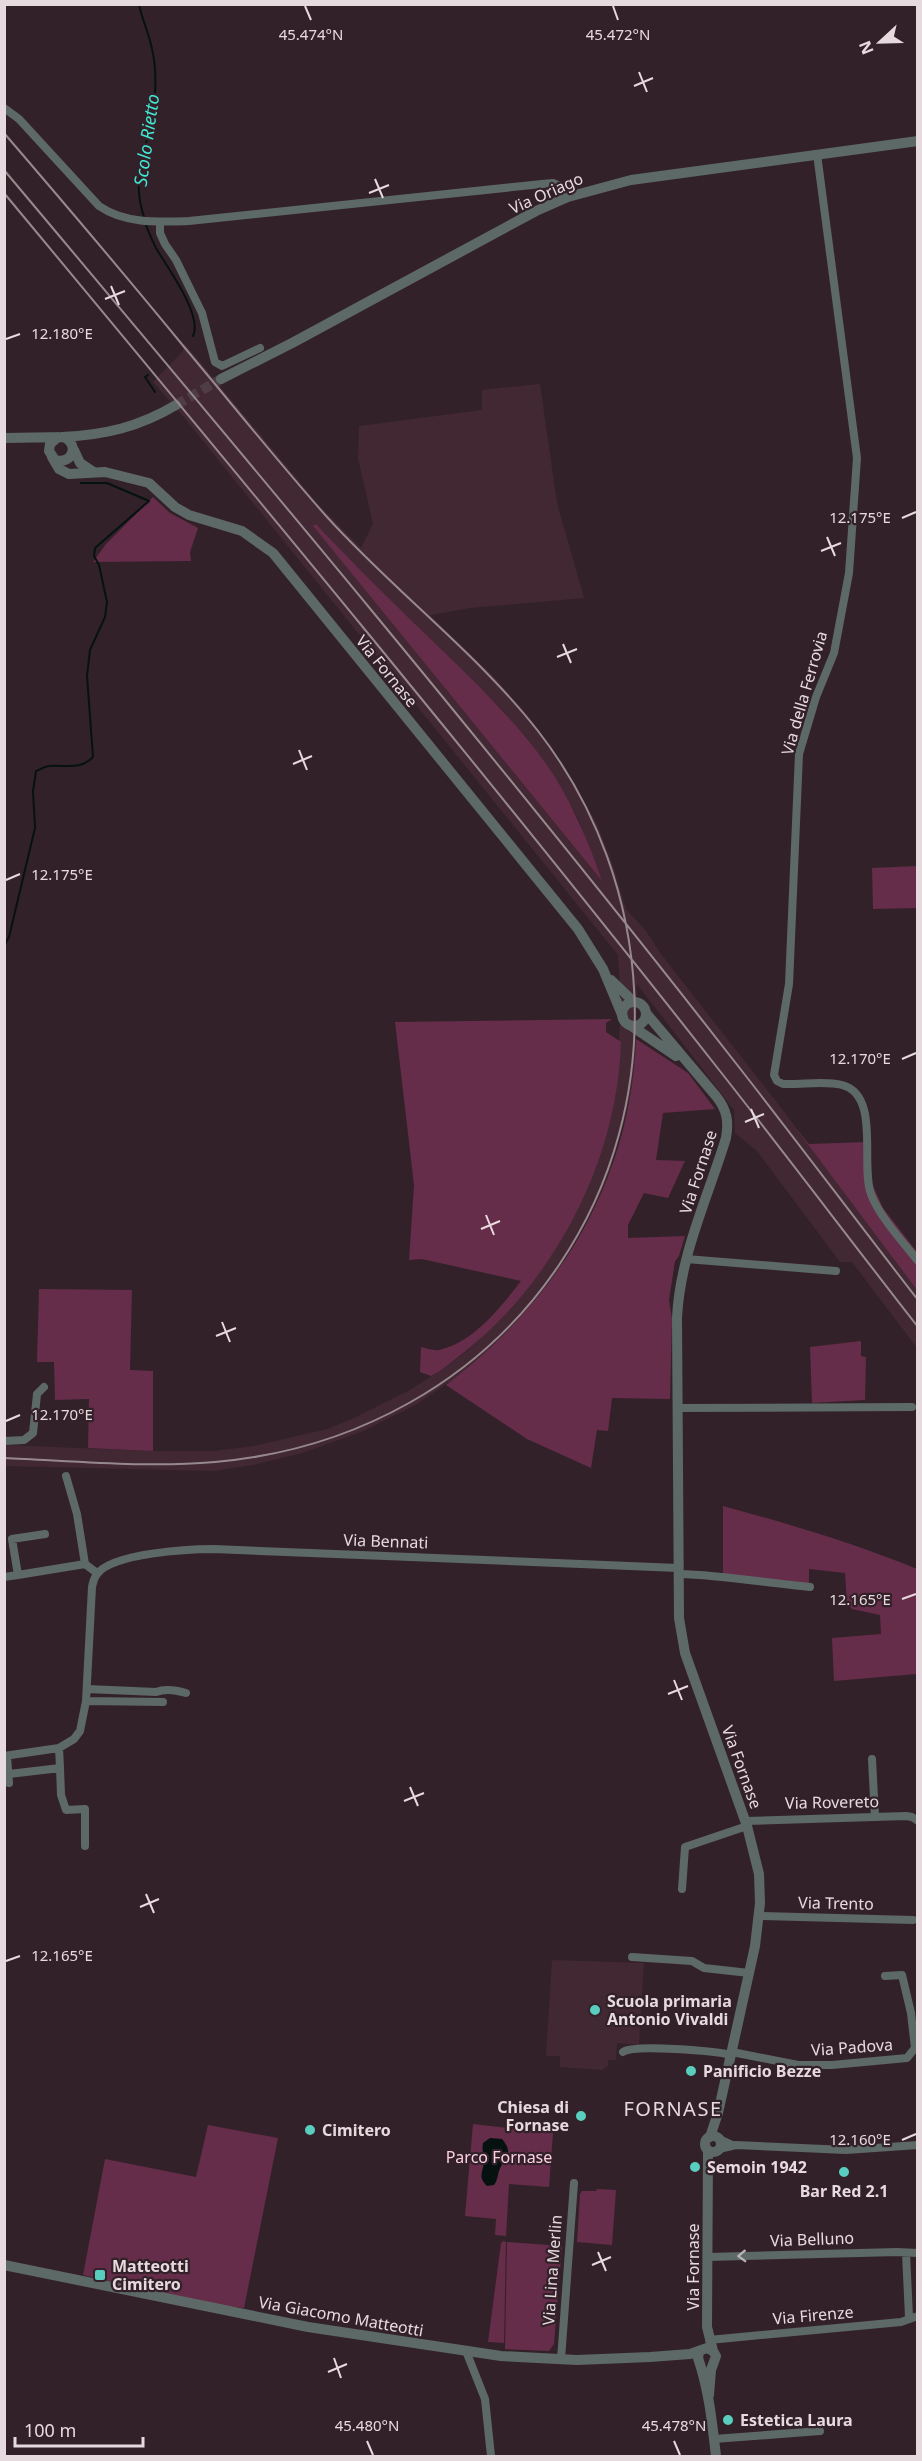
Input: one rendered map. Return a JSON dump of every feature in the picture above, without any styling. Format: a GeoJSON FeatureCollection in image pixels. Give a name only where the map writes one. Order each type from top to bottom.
{"type":"FeatureCollection","features":[{"type":"Feature","properties":{"kind":"street"},"geometry":{"type":"LineString","coordinates":[[4,108],[19,119],[99,206],[109,212],[151,221],[553,183],[564,188],[568,197]]}},
{"type":"Feature","properties":{"kind":"street","name":"Via Oriago"},"geometry":{"type":"LineString","coordinates":[[221,379],[568,197],[631,180],[918,141]]}},
{"type":"Feature","properties":{"kind":"street","name":"Via della Ferrovia"},"geometry":{"type":"LineString","coordinates":[[817,154],[857,458],[849,573],[834,653],[816,697],[799,754],[789,984],[774,1075],[777,1081],[783,1084],[839,1084],[849,1088],[859,1097],[866,1116],[867,1171],[871,1194],[918,1261]]}},
{"type":"Feature","properties":{"kind":"street"},"geometry":{"type":"LineString","coordinates":[[151,221],[160,232],[202,312],[215,362],[222,366],[260,348]]}},
{"type":"Feature","properties":{"kind":"street"},"geometry":{"type":"LineString","coordinates":[[4,438],[87,436],[135,425],[176,405]]}},
{"type":"Feature","properties":{"kind":"street"},"geometry":{"type":"LineString","coordinates":[[26,437],[40,442],[51,454],[63,461],[70,458],[74,448],[87,436]]}},
{"type":"Feature","properties":{"kind":"street"},"geometry":{"type":"LineString","coordinates":[[51,454],[50,444],[60,437],[68,438],[80,463],[92,471]]}},
{"type":"Feature","properties":{"kind":"street","name":"Via Fornase"},"geometry":{"type":"LineString","coordinates":[[51,454],[63,472],[69,474],[92,471],[120,474],[149,483],[176,507],[189,515],[242,531],[266,547],[571,919],[618,989],[634,1002],[642,1005],[646,1013],[724,1107],[728,1121],[726,1138],[686,1259],[678,1295],[678,1571],[682,1643],[746,1823],[759,1874],[759,1916],[708,2171],[705,2355],[716,2457]]}},
{"type":"Feature","properties":{"kind":"street","name":"Via Fornase"},"geometry":{"type":"LineString","coordinates":[[603,969],[626,1021],[693,1069]]}},
{"type":"Feature","properties":{"kind":"street"},"geometry":{"type":"LineString","coordinates":[[634,1002],[624,1007],[626,1021],[642,1024],[646,1013]]}},
{"type":"Feature","properties":{"kind":"street"},"geometry":{"type":"LineString","coordinates":[[686,1259],[836,1271]]}},
{"type":"Feature","properties":{"kind":"street"},"geometry":{"type":"LineString","coordinates":[[4,1441],[24,1440],[33,1433],[37,1394],[44,1387]]}},
{"type":"Feature","properties":{"kind":"street"},"geometry":{"type":"LineString","coordinates":[[678,1408],[912,1407]]}},
{"type":"Feature","properties":{"kind":"street"},"geometry":{"type":"LineString","coordinates":[[66,1476],[77,1514],[85,1564]]}},
{"type":"Feature","properties":{"kind":"street"},"geometry":{"type":"LineString","coordinates":[[18,1575],[12,1539],[45,1534]]}},
{"type":"Feature","properties":{"kind":"street","name":"Via Bennati"},"geometry":{"type":"LineString","coordinates":[[98,1573],[114,1563],[136,1557],[189,1549],[678,1571]]}},
{"type":"Feature","properties":{"kind":"street"},"geometry":{"type":"LineString","coordinates":[[4,1577],[85,1564],[98,1573],[92,1587],[87,1689],[80,1731],[74,1739],[59,1748],[6,1756],[9,1778],[60,1768]]}},
{"type":"Feature","properties":{"kind":"street"},"geometry":{"type":"LineString","coordinates":[[678,1571],[720,1575],[734,1580],[810,1587]]}},
{"type":"Feature","properties":{"kind":"street"},"geometry":{"type":"LineString","coordinates":[[87,1689],[156,1692],[162,1689],[177,1690],[186,1694]]}},
{"type":"Feature","properties":{"kind":"street"},"geometry":{"type":"LineString","coordinates":[[86,1701],[162,1702]]}},
{"type":"Feature","properties":{"kind":"street"},"geometry":{"type":"LineString","coordinates":[[59,1748],[61,1795],[66,1810],[85,1809],[85,1846]]}},
{"type":"Feature","properties":{"kind":"street"},"geometry":{"type":"LineString","coordinates":[[873,1760],[875,1817]]}},
{"type":"Feature","properties":{"kind":"street","name":"Via Rovereto"},"geometry":{"type":"LineString","coordinates":[[682,1889],[683,1849],[746,1823],[906,1816],[918,1821]]}},
{"type":"Feature","properties":{"kind":"street","name":"Via Trento"},"geometry":{"type":"LineString","coordinates":[[759,1916],[913,1920]]}},
{"type":"Feature","properties":{"kind":"street"},"geometry":{"type":"LineString","coordinates":[[632,1957],[692,1961],[701,1968],[749,1973]]}},
{"type":"Feature","properties":{"kind":"street","name":"Via Padova"},"geometry":{"type":"LineString","coordinates":[[731,2054],[798,2065],[832,2065],[907,2058],[915,2049],[911,2013],[902,1975],[885,1976]]}},
{"type":"Feature","properties":{"kind":"street"},"geometry":{"type":"LineString","coordinates":[[623,2052],[628,2048],[644,2048],[731,2054]]}},
{"type":"Feature","properties":{"kind":"street"},"geometry":{"type":"LineString","coordinates":[[715,2144],[846,2150],[918,2145]]}},
{"type":"Feature","properties":{"kind":"street","name":"Via Lina Merlin"},"geometry":{"type":"LineString","coordinates":[[561,2359],[574,2182]]}},
{"type":"Feature","properties":{"kind":"street"},"geometry":{"type":"LineString","coordinates":[[906,2253],[913,2316]]}},
{"type":"Feature","properties":{"kind":"street","name":"Via Belluno"},"geometry":{"type":"LineString","coordinates":[[708,2257],[918,2253]]}},
{"type":"Feature","properties":{"kind":"street","name":"Via Giacomo Matteotti"},"geometry":{"type":"LineString","coordinates":[[4,2265],[296,2325],[501,2356],[561,2359],[705,2355]]}},
{"type":"Feature","properties":{"kind":"street","name":"Via Firenze"},"geometry":{"type":"LineString","coordinates":[[705,2355],[900,2322],[913,2316]]}},
{"type":"Feature","properties":{"kind":"street"},"geometry":{"type":"LineString","coordinates":[[466,2351],[485,2399],[490,2457]]}},
{"type":"Feature","properties":{"kind":"street"},"geometry":{"type":"LineString","coordinates":[[714,2439],[819,2431]]}},
{"type":"Feature","properties":{"kind":"shaded area"},"geometry":{"type":"Polygon","coordinates":[[[185,344],[317,503],[361,548],[373,524],[358,458],[359,426],[482,410],[482,390],[540,384],[557,503],[584,598],[470,608],[430,615],[493,676],[525,712],[553,749],[597,824],[626,909],[646,931],[661,954],[785,1113],[917,1290],[917,1348],[852,1262],[840,1262],[757,1151],[735,1133],[734,1110],[637,984],[635,1059],[630,1100],[611,1168],[596,1204],[559,1270],[531,1308],[471,1367],[417,1404],[361,1432],[302,1453],[253,1465],[213,1471],[5,1466],[5,1445],[153,1451],[214,1451],[254,1446],[327,1429],[408,1391],[467,1351],[501,1319],[527,1289],[553,1253],[575,1215],[610,1121],[616,1093],[621,1004],[618,955],[153,382],[182,352],[185,344]],[[317,525],[314,527],[601,880],[578,818],[555,778],[526,737],[499,706],[317,525]]]}},
{"type":"Feature","properties":{"kind":"shaded area","name":"Scuola primaria Antonio Vivaldi"},"geometry":{"type":"Polygon","coordinates":[[[552,1960],[644,1963],[639,2045],[617,2043],[616,2060],[608,2060],[608,2066],[602,2070],[560,2067],[560,2056],[546,2056],[552,1960]]]}},
{"type":"Feature","properties":{"kind":"shaded area"},"geometry":{"type":"Polygon","coordinates":[[[490,2138],[502,2139],[508,2152],[494,2185],[487,2186],[481,2176],[484,2162],[483,2143],[490,2138]]]}},
{"type":"Feature","properties":{"kind":"green space"},"geometry":{"type":"Polygon","coordinates":[[[153,497],[170,513],[198,528],[190,552],[191,561],[93,562],[106,544],[153,497]]]}},
{"type":"Feature","properties":{"kind":"green space"},"geometry":{"type":"Polygon","coordinates":[[[316,524],[488,695],[543,759],[569,802],[602,881],[313,526],[316,524]]]}},
{"type":"Feature","properties":{"kind":"green space"},"geometry":{"type":"Polygon","coordinates":[[[917,866],[917,908],[873,909],[872,868],[917,866]]]}},
{"type":"Feature","properties":{"kind":"green space"},"geometry":{"type":"Polygon","coordinates":[[[612,1019],[606,1023],[606,1032],[621,1042],[618,1080],[611,1118],[587,1191],[570,1225],[550,1258],[527,1289],[495,1325],[440,1371],[431,1376],[420,1372],[421,1347],[439,1350],[463,1340],[485,1323],[521,1281],[422,1259],[409,1260],[414,1185],[395,1022],[612,1019]]]}},
{"type":"Feature","properties":{"kind":"green space"},"geometry":{"type":"Polygon","coordinates":[[[636,1039],[688,1073],[715,1109],[663,1113],[656,1160],[685,1161],[668,1198],[644,1193],[628,1225],[628,1238],[685,1236],[679,1256],[675,1261],[669,1300],[672,1319],[670,1399],[612,1398],[608,1431],[597,1430],[591,1468],[527,1439],[446,1385],[486,1352],[522,1315],[554,1276],[581,1233],[603,1188],[620,1141],[631,1091],[636,1039]]]}},
{"type":"Feature","properties":{"kind":"green space"},"geometry":{"type":"Polygon","coordinates":[[[795,1127],[809,1144],[868,1142],[870,1179],[883,1208],[917,1252],[917,1290],[795,1127]]]}},
{"type":"Feature","properties":{"kind":"green space"},"geometry":{"type":"Polygon","coordinates":[[[39,1289],[132,1290],[130,1370],[153,1371],[153,1451],[88,1448],[89,1399],[55,1400],[54,1362],[37,1362],[39,1289]]]}},
{"type":"Feature","properties":{"kind":"green space"},"geometry":{"type":"Polygon","coordinates":[[[861,1341],[861,1356],[866,1357],[865,1400],[812,1403],[810,1347],[861,1341]]]}},
{"type":"Feature","properties":{"kind":"green space"},"geometry":{"type":"Polygon","coordinates":[[[723,1506],[821,1534],[917,1569],[917,1674],[834,1681],[832,1638],[881,1634],[880,1615],[852,1609],[847,1603],[845,1573],[809,1569],[809,1584],[723,1575],[723,1506]]]}},
{"type":"Feature","properties":{"kind":"green space","name":"Parco Fornase"},"geometry":{"type":"Polygon","coordinates":[[[473,2124],[553,2133],[549,2187],[509,2184],[506,2236],[495,2235],[496,2219],[465,2216],[473,2124]]]}},
{"type":"Feature","properties":{"kind":"green space"},"geometry":{"type":"Polygon","coordinates":[[[208,2125],[278,2138],[244,2308],[202,2303],[83,2275],[105,2159],[196,2177],[208,2125]]]}},
{"type":"Feature","properties":{"kind":"green space"},"geometry":{"type":"Polygon","coordinates":[[[597,2189],[616,2190],[612,2245],[577,2242],[580,2194],[582,2191],[596,2191],[597,2189]]]}},
{"type":"Feature","properties":{"kind":"green space"},"geometry":{"type":"Polygon","coordinates":[[[506,2242],[504,2343],[488,2342],[501,2243],[506,2242]]]}},
{"type":"Feature","properties":{"kind":"green space"},"geometry":{"type":"Polygon","coordinates":[[[507,2242],[562,2246],[554,2344],[549,2351],[505,2349],[507,2242]]]}},
{"type":"Feature","properties":{"kind":"waterway","name":"Scolo Rietto"},"geometry":{"type":"LineString","coordinates":[[139,4],[151,43],[155,76],[152,119],[140,173],[140,201],[144,217]]}},
{"type":"Feature","properties":{"kind":"waterway","name":"Scolo Rietto"},"geometry":{"type":"LineString","coordinates":[[145,222],[156,248],[189,304],[195,327],[193,336]]}},
{"type":"Feature","properties":{"kind":"waterway","name":"Scolo Rietto"},"geometry":{"type":"LineString","coordinates":[[148,375],[145,377],[155,392]]}},
{"type":"Feature","properties":{"kind":"waterway","name":"Scolo Rietto"},"geometry":{"type":"LineString","coordinates":[[4,946],[9,937],[35,828],[33,791],[36,771],[48,766],[83,764],[93,757],[87,676],[90,650],[105,617],[107,602],[99,565],[94,556],[95,548],[149,501],[107,483],[81,483]]}},
{"type":"Feature","properties":{"kind":"tunnel"},"geometry":{"type":"LineString","coordinates":[[176,405],[221,379]]}},
{"type":"Feature","properties":{"kind":"railway"},"geometry":{"type":"LineString","coordinates":[[4,133],[327,517],[380,571],[462,648],[514,702],[538,731],[578,791],[607,856],[626,924],[634,995],[632,1065],[619,1135],[595,1202],[559,1265],[528,1306],[492,1343],[453,1375],[410,1403],[364,1425],[316,1442],[266,1455],[189,1464],[4,1458]]}},
{"type":"Feature","properties":{"kind":"railway"},"geometry":{"type":"LineString","coordinates":[[4,170],[463,721],[755,1087],[918,1300]]}},
{"type":"Feature","properties":{"kind":"railway"},"geometry":{"type":"LineString","coordinates":[[4,193],[274,518],[541,846],[741,1098],[918,1327]]}},
{"type":"Feature","properties":{"kind":"place","name":"Scuola primaria Antonio Vivaldi"},"geometry":{"type":"Point","coordinates":[595,2010]}},
{"type":"Feature","properties":{"kind":"place","name":"Panificio Bezze"},"geometry":{"type":"Point","coordinates":[691,2071]}},
{"type":"Feature","properties":{"kind":"place","name":"Chiesa di Fornase"},"geometry":{"type":"Point","coordinates":[581,2116]}},
{"type":"Feature","properties":{"kind":"place","name":"Cimitero"},"geometry":{"type":"Point","coordinates":[310,2130]}},
{"type":"Feature","properties":{"kind":"place","name":"Semoin 1942"},"geometry":{"type":"Point","coordinates":[695,2167]}},
{"type":"Feature","properties":{"kind":"place","name":"Bar Red 2.1"},"geometry":{"type":"Point","coordinates":[844,2172]}},
{"type":"Feature","properties":{"kind":"place","name":"Matteotti Cimitero"},"geometry":{"type":"Point","coordinates":[100,2275]}},
{"type":"Feature","properties":{"kind":"place","name":"Estetica Laura"},"geometry":{"type":"Point","coordinates":[728,2420]}},
{"type":"Feature","properties":{"kind":"district","name":"FORNASE"},"geometry":{"type":"Point","coordinates":[673,2108]}}]}
